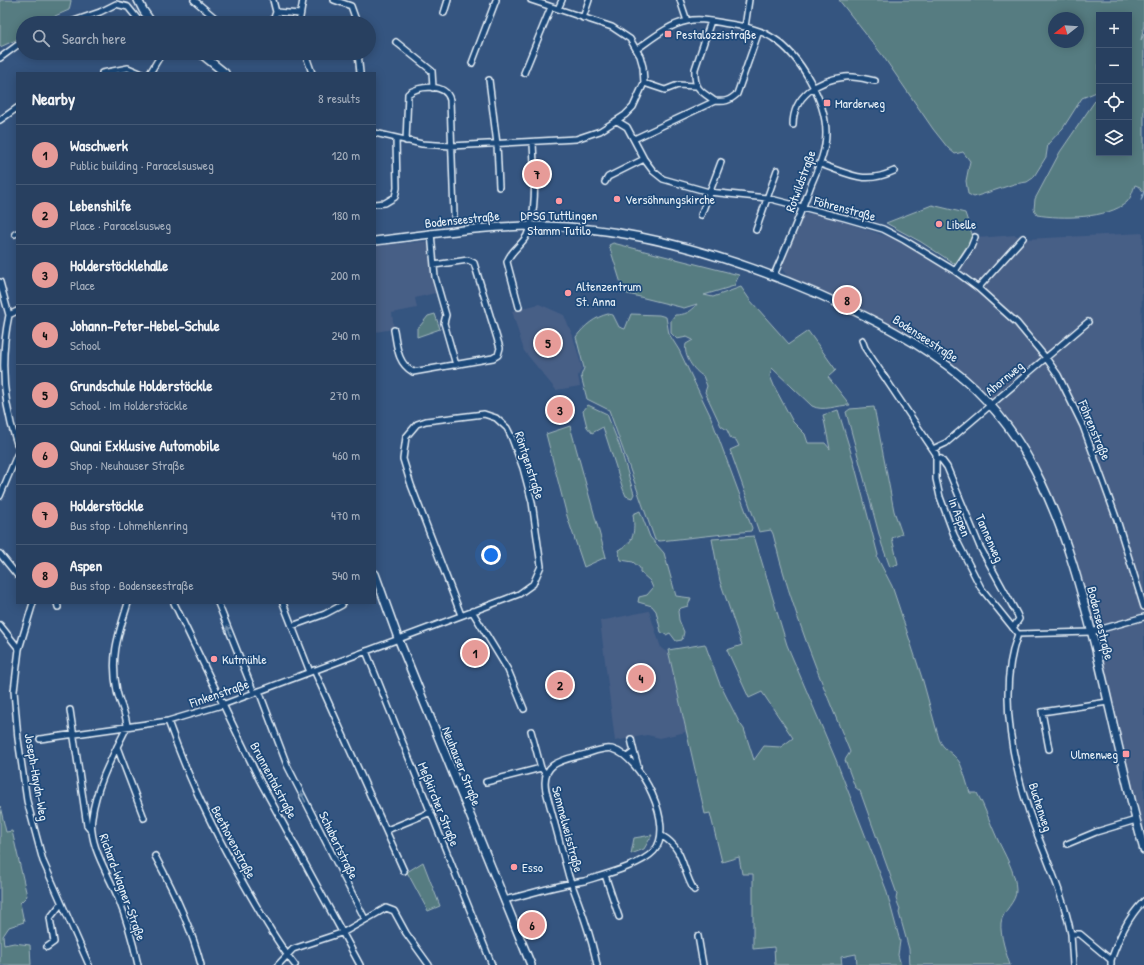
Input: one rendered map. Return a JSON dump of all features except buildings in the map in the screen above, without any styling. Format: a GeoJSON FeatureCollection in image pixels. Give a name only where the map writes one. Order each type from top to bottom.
{"type":"FeatureCollection","features":[{"type":"Feature","properties":{"kind":"street"},"geometry":{"type":"LineString","coordinates":[[138,0],[147,16]]}},
{"type":"Feature","properties":{"kind":"street"},"geometry":{"type":"LineString","coordinates":[[194,0],[213,16]]}},
{"type":"Feature","properties":{"kind":"street"},"geometry":{"type":"LineString","coordinates":[[273,0],[276,12],[275,16]]}},
{"type":"Feature","properties":{"kind":"street"},"geometry":{"type":"LineString","coordinates":[[276,12],[300,14],[303,0]]}},
{"type":"Feature","properties":{"kind":"street"},"geometry":{"type":"LineString","coordinates":[[334,0],[352,6],[355,16]]}},
{"type":"Feature","properties":{"kind":"street"},"geometry":{"type":"LineString","coordinates":[[444,13],[448,0]]}},
{"type":"Feature","properties":{"kind":"street"},"geometry":{"type":"LineString","coordinates":[[472,63],[496,0]]}},
{"type":"Feature","properties":{"kind":"street"},"geometry":{"type":"LineString","coordinates":[[376,133],[406,141],[451,146],[576,139],[589,136],[617,121],[633,107],[644,82],[643,67],[637,49],[620,32],[612,27],[531,0]]}},
{"type":"Feature","properties":{"kind":"street"},"geometry":{"type":"LineString","coordinates":[[558,10],[562,0]]}},
{"type":"Feature","properties":{"kind":"street"},"geometry":{"type":"LineString","coordinates":[[584,18],[589,0]]}},
{"type":"Feature","properties":{"kind":"street"},"geometry":{"type":"LineString","coordinates":[[680,0],[687,21]]}},
{"type":"Feature","properties":{"kind":"street"},"geometry":{"type":"LineString","coordinates":[[745,27],[749,0]]}},
{"type":"Feature","properties":{"kind":"street"},"geometry":{"type":"LineString","coordinates":[[88,16],[116,4],[128,7],[135,16]]}},
{"type":"Feature","properties":{"kind":"street"},"geometry":{"type":"LineString","coordinates":[[524,73],[551,7]]}},
{"type":"Feature","properties":{"kind":"street","name":"Rotwildstraße"},"geometry":{"type":"LineString","coordinates":[[637,49],[667,29],[687,21],[701,20],[745,27],[759,31],[784,46],[795,58],[813,88],[821,105],[825,122],[825,145],[820,164],[803,208],[774,275]]}},
{"type":"Feature","properties":{"kind":"street"},"geometry":{"type":"LineString","coordinates":[[695,86],[695,69],[712,21]]}},
{"type":"Feature","properties":{"kind":"street"},"geometry":{"type":"LineString","coordinates":[[634,139],[715,101],[726,102],[737,94],[759,31]]}},
{"type":"Feature","properties":{"kind":"street"},"geometry":{"type":"LineString","coordinates":[[396,42],[432,71],[433,88]]}},
{"type":"Feature","properties":{"kind":"street"},"geometry":{"type":"LineString","coordinates":[[0,58],[16,46]]}},
{"type":"Feature","properties":{"kind":"street"},"geometry":{"type":"LineString","coordinates":[[151,72],[158,60]]}},
{"type":"Feature","properties":{"kind":"street"},"geometry":{"type":"LineString","coordinates":[[209,60],[224,72]]}},
{"type":"Feature","properties":{"kind":"street"},"geometry":{"type":"LineString","coordinates":[[307,60],[312,72]]}},
{"type":"Feature","properties":{"kind":"street"},"geometry":{"type":"LineString","coordinates":[[359,60],[360,72]]}},
{"type":"Feature","properties":{"kind":"street"},"geometry":{"type":"LineString","coordinates":[[107,72],[128,68],[138,72]]}},
{"type":"Feature","properties":{"kind":"street"},"geometry":{"type":"LineString","coordinates":[[793,125],[795,111],[800,99],[805,93],[813,88],[845,77],[860,77],[875,81]]}},
{"type":"Feature","properties":{"kind":"street"},"geometry":{"type":"LineString","coordinates":[[489,80],[497,144],[499,187]]}},
{"type":"Feature","properties":{"kind":"street"},"geometry":{"type":"LineString","coordinates":[[644,82],[665,90],[678,85],[695,86],[715,101]]}},
{"type":"Feature","properties":{"kind":"street"},"geometry":{"type":"LineString","coordinates":[[406,141],[408,94],[420,88],[442,88],[448,94],[454,215]]}},
{"type":"Feature","properties":{"kind":"street"},"geometry":{"type":"LineString","coordinates":[[0,120],[16,109]]}},
{"type":"Feature","properties":{"kind":"street","name":"Föhrenstraße"},"geometry":{"type":"LineString","coordinates":[[617,121],[627,127],[644,159],[653,171],[663,179],[709,192],[767,198],[883,229],[955,271],[978,288],[1017,323],[1046,358],[1066,389],[1098,464],[1132,565],[1144,607]]}},
{"type":"Feature","properties":{"kind":"street"},"geometry":{"type":"LineString","coordinates":[[376,204],[385,203],[395,197],[397,188],[396,139]]}},
{"type":"Feature","properties":{"kind":"street"},"geometry":{"type":"LineString","coordinates":[[519,307],[507,262],[511,254],[527,235],[529,226],[534,183],[533,142]]}},
{"type":"Feature","properties":{"kind":"street"},"geometry":{"type":"LineString","coordinates":[[605,182],[608,177],[644,159]]}},
{"type":"Feature","properties":{"kind":"street"},"geometry":{"type":"LineString","coordinates":[[701,215],[721,162]]}},
{"type":"Feature","properties":{"kind":"street"},"geometry":{"type":"LineString","coordinates":[[820,164],[853,176],[870,179],[881,177],[894,171]]}},
{"type":"Feature","properties":{"kind":"street"},"geometry":{"type":"LineString","coordinates":[[756,230],[777,170]]}},
{"type":"Feature","properties":{"kind":"street","name":"Bodenseestraße"},"geometry":{"type":"LineString","coordinates":[[376,241],[431,233],[492,227],[529,226],[572,227],[650,239],[774,275],[858,312],[916,343],[966,380],[1002,420],[1020,446],[1040,480],[1051,504],[1078,580],[1144,850]]}},
{"type":"Feature","properties":{"kind":"street"},"geometry":{"type":"LineString","coordinates":[[431,233],[435,277],[446,315],[444,323],[456,365]]}},
{"type":"Feature","properties":{"kind":"street"},"geometry":{"type":"LineString","coordinates":[[955,271],[972,247],[975,237]]}},
{"type":"Feature","properties":{"kind":"street"},"geometry":{"type":"LineString","coordinates":[[978,288],[1023,238]]}},
{"type":"Feature","properties":{"kind":"street"},"geometry":{"type":"LineString","coordinates":[[394,330],[399,357],[406,368],[413,372],[494,358],[498,355],[500,348],[474,263],[468,260],[434,265]]}},
{"type":"Feature","properties":{"kind":"street"},"geometry":{"type":"LineString","coordinates":[[0,282],[9,315],[2,332],[1,396],[16,441]]}},
{"type":"Feature","properties":{"kind":"street"},"geometry":{"type":"LineString","coordinates":[[9,315],[16,312]]}},
{"type":"Feature","properties":{"kind":"street","name":"Ahornweg"},"geometry":{"type":"LineString","coordinates":[[933,448],[946,443],[1088,322]]}},
{"type":"Feature","properties":{"kind":"street","name":"In Aspen"},"geometry":{"type":"LineString","coordinates":[[862,340],[865,348],[933,448],[937,458],[936,479],[940,497],[954,535],[980,588],[1018,634]]}},
{"type":"Feature","properties":{"kind":"street","name":"Röntgenstraße"},"geometry":{"type":"LineString","coordinates":[[398,638],[506,599],[529,588],[536,579],[541,566],[532,502],[523,468],[511,436],[507,428],[496,418],[484,414],[456,416],[421,422],[413,428],[406,437],[403,451],[410,485],[461,615]]}},
{"type":"Feature","properties":{"kind":"street"},"geometry":{"type":"LineString","coordinates":[[0,496],[16,457]]}},
{"type":"Feature","properties":{"kind":"street","name":"Tannenweg"},"geometry":{"type":"LineString","coordinates":[[937,458],[940,459],[947,467],[980,547],[1017,614],[1019,619],[1013,628]]}},
{"type":"Feature","properties":{"kind":"street"},"geometry":{"type":"LineString","coordinates":[[0,554],[16,574]]}},
{"type":"Feature","properties":{"kind":"street","name":"Neuhauser Straße"},"geometry":{"type":"LineString","coordinates":[[376,577],[398,638],[531,965]]}},
{"type":"Feature","properties":{"kind":"street","name":"Joseph-Haydn-Weg"},"geometry":{"type":"LineString","coordinates":[[34,604],[19,649],[14,691],[18,739],[27,801],[43,861],[89,965]]}},
{"type":"Feature","properties":{"kind":"street"},"geometry":{"type":"LineString","coordinates":[[127,727],[127,721],[117,695],[113,661],[128,604]]}},
{"type":"Feature","properties":{"kind":"street","name":"Brunnentalstraße"},"geometry":{"type":"LineString","coordinates":[[174,604],[222,705],[259,778],[344,932],[360,965]]}},
{"type":"Feature","properties":{"kind":"street","name":"Schubertstraße"},"geometry":{"type":"LineString","coordinates":[[218,604],[287,765],[366,919]]}},
{"type":"Feature","properties":{"kind":"street"},"geometry":{"type":"LineString","coordinates":[[283,604],[312,671],[387,830],[404,871]]}},
{"type":"Feature","properties":{"kind":"street"},"geometry":{"type":"LineString","coordinates":[[292,626],[325,614],[342,605]]}},
{"type":"Feature","properties":{"kind":"street"},"geometry":{"type":"LineString","coordinates":[[472,611],[508,670],[524,709]]}},
{"type":"Feature","properties":{"kind":"street"},"geometry":{"type":"LineString","coordinates":[[1018,634],[1091,632],[1144,617]]}},
{"type":"Feature","properties":{"kind":"street"},"geometry":{"type":"LineString","coordinates":[[0,625],[19,649]]}},
{"type":"Feature","properties":{"kind":"street","name":"Buchenweg"},"geometry":{"type":"LineString","coordinates":[[1018,634],[1009,670],[1009,698],[1013,745],[1028,807],[1056,879],[1072,934],[1073,965]]}},
{"type":"Feature","properties":{"kind":"street","name":"Finkenstraße"},"geometry":{"type":"LineString","coordinates":[[40,739],[73,736],[168,722],[222,705],[398,638]]}},
{"type":"Feature","properties":{"kind":"street","name":"Meßkircher Straße"},"geometry":{"type":"LineString","coordinates":[[366,651],[492,965]]}},
{"type":"Feature","properties":{"kind":"street"},"geometry":{"type":"LineString","coordinates":[[1049,749],[1042,712],[1108,702]]}},
{"type":"Feature","properties":{"kind":"street"},"geometry":{"type":"LineString","coordinates":[[70,710],[87,826],[92,832]]}},
{"type":"Feature","properties":{"kind":"street","name":"Beethovenstraße"},"geometry":{"type":"LineString","coordinates":[[168,722],[196,794],[234,867],[295,965]]}},
{"type":"Feature","properties":{"kind":"street","name":"Richard-Wagner-Straße"},"geometry":{"type":"LineString","coordinates":[[127,727],[117,747],[94,803],[91,819],[92,832],[104,870],[127,922],[138,965]]}},
{"type":"Feature","properties":{"kind":"street"},"geometry":{"type":"LineString","coordinates":[[531,731],[541,768],[546,774]]}},
{"type":"Feature","properties":{"kind":"street","name":"Semmelweisstraße"},"geometry":{"type":"LineString","coordinates":[[504,900],[571,884],[605,874],[646,857],[656,849],[662,836],[657,810],[652,795],[639,770],[631,739]]}},
{"type":"Feature","properties":{"kind":"street"},"geometry":{"type":"LineString","coordinates":[[117,747],[144,818]]}},
{"type":"Feature","properties":{"kind":"street","name":"Semmelweisstraße"},"geometry":{"type":"LineString","coordinates":[[571,884],[546,792],[544,783],[546,774],[556,762],[597,751],[611,749],[626,757],[639,770]]}},
{"type":"Feature","properties":{"kind":"street"},"geometry":{"type":"LineString","coordinates":[[626,757],[634,752]]}},
{"type":"Feature","properties":{"kind":"street"},"geometry":{"type":"LineString","coordinates":[[486,782],[541,768]]}},
{"type":"Feature","properties":{"kind":"street"},"geometry":{"type":"LineString","coordinates":[[387,830],[431,812]]}},
{"type":"Feature","properties":{"kind":"street"},"geometry":{"type":"LineString","coordinates":[[1067,844],[1096,832],[1136,820]]}},
{"type":"Feature","properties":{"kind":"street"},"geometry":{"type":"LineString","coordinates":[[662,836],[676,846],[687,878],[694,890]]}},
{"type":"Feature","properties":{"kind":"street"},"geometry":{"type":"LineString","coordinates":[[155,856],[180,904],[195,941],[201,965]]}},
{"type":"Feature","properties":{"kind":"street","name":"Semmelweisstraße"},"geometry":{"type":"LineString","coordinates":[[605,874],[619,917]]}},
{"type":"Feature","properties":{"kind":"street"},"geometry":{"type":"LineString","coordinates":[[571,884],[589,935],[597,965]]}},
{"type":"Feature","properties":{"kind":"street"},"geometry":{"type":"LineString","coordinates":[[1072,934],[1080,934],[1111,963],[1121,934],[1130,918],[1144,901]]}},
{"type":"Feature","properties":{"kind":"street"},"geometry":{"type":"LineString","coordinates":[[47,948],[54,942],[50,918],[61,904]]}},
{"type":"Feature","properties":{"kind":"street"},"geometry":{"type":"LineString","coordinates":[[278,965],[293,949],[344,932],[386,908],[394,911],[406,933],[429,965]]}},
{"type":"Feature","properties":{"kind":"street"},"geometry":{"type":"LineString","coordinates":[[698,936],[703,965]]}},
{"type":"Feature","properties":{"kind":"shaded area"},"geometry":{"type":"Polygon","coordinates":[[[815,212],[921,248],[958,268],[977,238],[1015,235],[1026,239],[1143,233],[1141,342],[1144,386],[1144,835],[1094,631],[1053,504],[998,412],[912,338],[793,282],[785,273],[782,269],[784,262],[802,216],[815,212]]]}},
{"type":"Feature","properties":{"kind":"shaded area"},"geometry":{"type":"Polygon","coordinates":[[[429,241],[439,292],[415,298],[417,308],[392,313],[394,329],[376,332],[376,246],[429,241]]]}},
{"type":"Feature","properties":{"kind":"shaded area"},"geometry":{"type":"Polygon","coordinates":[[[539,304],[564,315],[573,336],[582,368],[578,376],[580,386],[556,390],[524,351],[512,311],[539,304]]]}},
{"type":"Feature","properties":{"kind":"shaded area"},"geometry":{"type":"Polygon","coordinates":[[[649,611],[661,648],[668,653],[686,732],[660,738],[647,735],[615,741],[600,621],[649,611]]]}},
{"type":"Feature","properties":{"kind":"green space"},"geometry":{"type":"Polygon","coordinates":[[[0,0],[71,0],[69,10],[55,16],[16,16],[16,40],[0,47],[0,0]]]}},
{"type":"Feature","properties":{"kind":"green space"},"geometry":{"type":"Polygon","coordinates":[[[839,0],[1144,0],[1144,25],[1141,40],[1144,34],[1144,193],[1140,187],[1135,185],[1127,202],[1119,208],[1097,215],[1071,217],[1047,216],[1037,215],[1034,209],[1035,199],[1060,152],[1096,99],[1096,156],[1132,156],[1132,12],[1096,12],[1096,92],[1082,98],[1063,128],[1048,144],[1046,157],[1033,178],[1027,182],[1014,184],[974,197],[968,194],[966,181],[970,161],[963,152],[955,154],[948,148],[933,129],[883,56],[839,0]]]}},
{"type":"Feature","properties":{"kind":"green space"},"geometry":{"type":"Polygon","coordinates":[[[932,205],[965,213],[973,237],[955,264],[921,242],[886,223],[932,205]]]}},
{"type":"Feature","properties":{"kind":"green space"},"geometry":{"type":"Polygon","coordinates":[[[613,243],[739,275],[734,286],[704,295],[713,297],[741,287],[750,300],[789,344],[808,331],[836,370],[828,377],[850,405],[816,408],[812,406],[772,368],[770,376],[793,422],[805,434],[808,443],[825,443],[830,449],[823,415],[838,410],[853,459],[878,555],[877,557],[892,586],[923,681],[939,739],[943,746],[960,763],[970,793],[977,793],[983,804],[1014,877],[1016,894],[1012,903],[1004,914],[1001,923],[1002,938],[1010,965],[910,965],[909,949],[899,913],[900,909],[896,899],[897,894],[860,791],[855,787],[845,760],[850,752],[798,617],[780,562],[773,534],[771,530],[759,532],[730,450],[739,446],[736,440],[731,439],[727,430],[721,426],[705,392],[707,386],[703,376],[696,371],[690,363],[686,353],[686,344],[693,340],[687,337],[677,339],[671,333],[671,320],[675,315],[688,312],[697,304],[684,308],[624,293],[609,245],[613,243]]]}},
{"type":"Feature","properties":{"kind":"green space"},"geometry":{"type":"Polygon","coordinates":[[[435,314],[440,329],[417,337],[417,328],[428,316],[435,314]]]}},
{"type":"Feature","properties":{"kind":"green space"},"geometry":{"type":"Polygon","coordinates":[[[608,314],[613,315],[619,327],[625,329],[631,314],[659,315],[666,317],[669,334],[679,350],[710,415],[752,528],[751,531],[660,541],[655,540],[609,410],[587,399],[581,376],[584,368],[576,337],[590,322],[608,314]]]}},
{"type":"Feature","properties":{"kind":"green space"},"geometry":{"type":"Polygon","coordinates":[[[588,405],[607,414],[620,447],[634,494],[632,498],[626,496],[623,489],[603,427],[592,433],[587,427],[583,411],[588,405]]]}},
{"type":"Feature","properties":{"kind":"green space"},"geometry":{"type":"Polygon","coordinates":[[[874,407],[894,511],[902,534],[892,538],[898,564],[890,567],[882,545],[846,412],[850,409],[874,407]]]}},
{"type":"Feature","properties":{"kind":"green space"},"geometry":{"type":"Polygon","coordinates":[[[570,426],[606,557],[584,567],[567,516],[546,434],[570,426]]]}},
{"type":"Feature","properties":{"kind":"green space"},"geometry":{"type":"Polygon","coordinates":[[[640,511],[650,537],[664,553],[676,596],[691,598],[688,606],[681,608],[678,611],[679,620],[684,632],[682,640],[676,641],[670,633],[666,635],[661,632],[656,611],[652,606],[638,602],[639,597],[647,595],[653,588],[650,581],[640,572],[640,568],[633,562],[621,560],[618,550],[628,544],[631,540],[634,531],[633,514],[640,511]]]}},
{"type":"Feature","properties":{"kind":"green space"},"geometry":{"type":"Polygon","coordinates":[[[754,536],[787,645],[836,760],[886,889],[900,941],[898,955],[901,965],[857,965],[856,954],[841,957],[842,965],[775,965],[774,947],[753,949],[753,874],[742,874],[739,857],[722,862],[710,813],[705,814],[668,650],[705,644],[719,682],[744,729],[754,760],[764,746],[781,747],[793,738],[762,692],[749,698],[727,650],[742,645],[720,581],[712,539],[754,536]]]}},
{"type":"Feature","properties":{"kind":"green space"},"geometry":{"type":"Polygon","coordinates":[[[0,806],[6,832],[12,831],[27,896],[20,903],[24,922],[9,927],[3,936],[4,945],[14,943],[30,945],[31,965],[0,965],[0,806]]]}},
{"type":"Feature","properties":{"kind":"green space"},"geometry":{"type":"Polygon","coordinates":[[[652,835],[644,849],[631,854],[634,838],[652,835]]]}},
{"type":"Feature","properties":{"kind":"green space"},"geometry":{"type":"Polygon","coordinates":[[[423,862],[440,906],[428,911],[407,872],[423,862]]]}},
{"type":"Feature","properties":{"kind":"waterway"},"geometry":{"type":"LineString","coordinates":[[1141,200],[1144,192]]}},
{"type":"Feature","properties":{"kind":"place","name":"Pestalozzistraße"},"geometry":{"type":"Point","coordinates":[668,34]}},
{"type":"Feature","properties":{"kind":"place","name":"Marderweg"},"geometry":{"type":"Point","coordinates":[827,103]}},
{"type":"Feature","properties":{"kind":"place","name":"Holderstöckle"},"geometry":{"type":"Point","coordinates":[537,174]}},
{"type":"Feature","properties":{"kind":"place","name":"Versöhnungskirche"},"geometry":{"type":"Point","coordinates":[617,199]}},
{"type":"Feature","properties":{"kind":"place","name":"DPSG Tuttlingen Stamm Tutilo"},"geometry":{"type":"Point","coordinates":[559,201]}},
{"type":"Feature","properties":{"kind":"place","name":"Libelle"},"geometry":{"type":"Point","coordinates":[939,224]}},
{"type":"Feature","properties":{"kind":"place","name":"Altenzentrum St. Anna"},"geometry":{"type":"Point","coordinates":[568,293]}},
{"type":"Feature","properties":{"kind":"place","name":"Aspen"},"geometry":{"type":"Point","coordinates":[847,300]}},
{"type":"Feature","properties":{"kind":"place","name":"Grundschule Holderstöckle"},"geometry":{"type":"Point","coordinates":[548,343]}},
{"type":"Feature","properties":{"kind":"place","name":"Holderstöcklehalle"},"geometry":{"type":"Point","coordinates":[560,410]}},
{"type":"Feature","properties":{"kind":"place","name":"Waschwerk"},"geometry":{"type":"Point","coordinates":[475,653]}},
{"type":"Feature","properties":{"kind":"place","name":"Kutmühle"},"geometry":{"type":"Point","coordinates":[214,659]}},
{"type":"Feature","properties":{"kind":"place","name":"Johann-Peter-Hebel-Schule"},"geometry":{"type":"Point","coordinates":[641,678]}},
{"type":"Feature","properties":{"kind":"place","name":"Lebenshilfe"},"geometry":{"type":"Point","coordinates":[560,685]}},
{"type":"Feature","properties":{"kind":"place","name":"Ulmenweg"},"geometry":{"type":"Point","coordinates":[1126,754]}},
{"type":"Feature","properties":{"kind":"place","name":"Esso"},"geometry":{"type":"Point","coordinates":[514,867]}},
{"type":"Feature","properties":{"kind":"place","name":"Qunai Exklusive Automobile"},"geometry":{"type":"Point","coordinates":[532,925]}}]}
